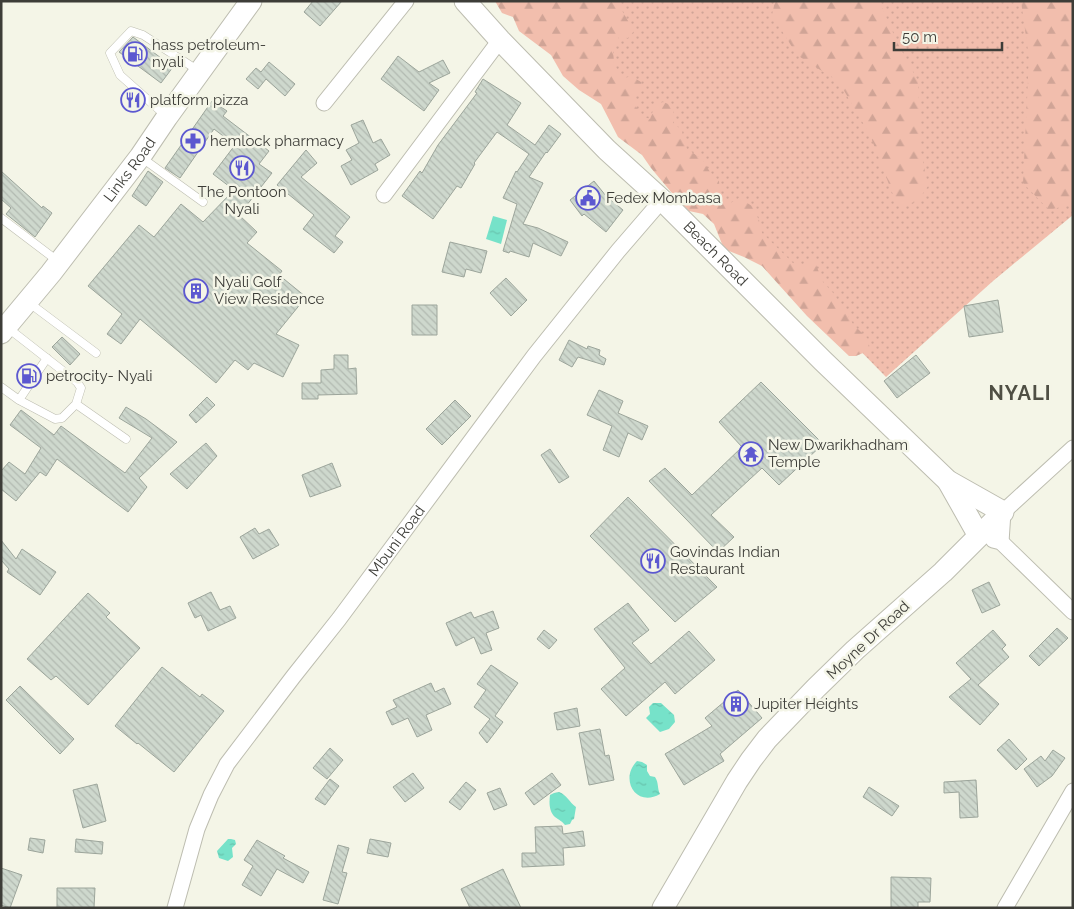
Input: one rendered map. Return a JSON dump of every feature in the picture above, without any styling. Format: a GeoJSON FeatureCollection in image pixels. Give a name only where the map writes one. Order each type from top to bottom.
{"type":"FeatureCollection","features":[{"type":"Feature","properties":{"kind":"main road","name":"Links Road"},"geometry":{"type":"LineString","coordinates":[[4,330],[140,157],[251,1]]}},
{"type":"Feature","properties":{"kind":"main road","name":"Beach Road"},"geometry":{"type":"LineString","coordinates":[[465,1],[500,40],[607,150],[662,200],[823,361],[948,481],[1003,512]]}},
{"type":"Feature","properties":{"kind":"main road","name":"Beach Road"},"geometry":{"type":"LineString","coordinates":[[948,481],[979,536]]}},
{"type":"Feature","properties":{"kind":"main road"},"geometry":{"type":"LineString","coordinates":[[956,559],[963,525],[963,509]]}},
{"type":"Feature","properties":{"kind":"main road","name":"Moyne Dr Road"},"geometry":{"type":"LineString","coordinates":[[663,908],[737,781],[767,739],[855,650],[956,559],[1003,512]]}},
{"type":"Feature","properties":{"kind":"street"},"geometry":{"type":"LineString","coordinates":[[324,103],[406,1]]}},
{"type":"Feature","properties":{"kind":"street"},"geometry":{"type":"LineString","coordinates":[[384,195],[500,40]]}},
{"type":"Feature","properties":{"kind":"street","name":"Mbuni Road"},"geometry":{"type":"LineString","coordinates":[[175,908],[197,829],[227,764],[338,620],[534,356],[618,251],[662,200]]}},
{"type":"Feature","properties":{"kind":"street","name":"Moyne Dr Road"},"geometry":{"type":"LineString","coordinates":[[1003,512],[1073,448]]}},
{"type":"Feature","properties":{"kind":"street"},"geometry":{"type":"LineString","coordinates":[[1001,542],[1003,512]]}},
{"type":"Feature","properties":{"kind":"street"},"geometry":{"type":"LineString","coordinates":[[979,536],[1001,542],[1073,612]]}},
{"type":"Feature","properties":{"kind":"street"},"geometry":{"type":"LineString","coordinates":[[1006,908],[1073,791]]}},
{"type":"Feature","properties":{"kind":"lane"},"geometry":{"type":"LineString","coordinates":[[167,117],[120,75],[110,53],[131,31],[143,35],[200,72]]}},
{"type":"Feature","properties":{"kind":"lane"},"geometry":{"type":"LineString","coordinates":[[140,157],[203,202]]}},
{"type":"Feature","properties":{"kind":"lane"},"geometry":{"type":"LineString","coordinates":[[1,218],[59,262]]}},
{"type":"Feature","properties":{"kind":"lane"},"geometry":{"type":"LineString","coordinates":[[27,301],[96,353]]}},
{"type":"Feature","properties":{"kind":"lane"},"geometry":{"type":"LineString","coordinates":[[1,387],[19,400],[55,419],[62,418],[76,404],[81,388],[77,382],[47,358],[4,330]]}},
{"type":"Feature","properties":{"kind":"lane"},"geometry":{"type":"LineString","coordinates":[[19,400],[47,358]]}},
{"type":"Feature","properties":{"kind":"lane"},"geometry":{"type":"LineString","coordinates":[[76,404],[126,439]]}},
{"type":"Feature","properties":{"kind":"green space"},"geometry":{"type":"Polygon","coordinates":[[[495,1],[621,1],[621,9],[634,31],[628,38],[619,37],[613,49],[614,63],[622,79],[631,76],[641,82],[643,90],[634,98],[635,106],[644,117],[650,119],[655,105],[663,102],[671,105],[674,114],[673,123],[682,130],[687,149],[702,159],[710,172],[719,181],[720,195],[727,205],[739,198],[752,206],[759,220],[762,233],[793,263],[801,265],[814,260],[823,282],[835,295],[853,324],[868,339],[870,350],[856,356],[849,356],[807,316],[762,266],[724,249],[714,224],[703,214],[689,211],[671,192],[642,155],[618,137],[601,104],[579,90],[563,76],[551,55],[519,31],[513,17],[502,13],[495,1]]]}},
{"type":"Feature","properties":{"kind":"green space"},"geometry":{"type":"Polygon","coordinates":[[[517,1],[1073,1],[1073,215],[993,281],[886,377],[517,1]]]}},
{"type":"Feature","properties":{"kind":"green space"},"geometry":{"type":"Polygon","coordinates":[[[775,1],[879,1],[898,44],[918,81],[921,152],[928,186],[917,202],[897,205],[870,135],[839,82],[797,55],[772,15],[775,1]]]}},
{"type":"Feature","properties":{"kind":"green space"},"geometry":{"type":"Polygon","coordinates":[[[1021,1],[1073,1],[1073,204],[1049,210],[1023,183],[1029,58],[1021,1]]]}},
{"type":"Feature","properties":{"kind":"water"},"geometry":{"type":"Polygon","coordinates":[[[493,216],[507,220],[501,244],[486,239],[493,216]]]}},
{"type":"Feature","properties":{"kind":"water"},"geometry":{"type":"Polygon","coordinates":[[[653,703],[661,703],[674,715],[675,722],[669,729],[660,732],[646,718],[650,714],[649,707],[653,703]]]}},
{"type":"Feature","properties":{"kind":"water"},"geometry":{"type":"Polygon","coordinates":[[[637,761],[647,765],[647,771],[650,776],[656,779],[660,794],[644,797],[633,790],[630,776],[632,768],[637,761]]]}},
{"type":"Feature","properties":{"kind":"water"},"geometry":{"type":"Polygon","coordinates":[[[559,792],[576,807],[574,819],[570,824],[565,825],[553,815],[551,810],[550,795],[559,792]]]}},
{"type":"Feature","properties":{"kind":"water"},"geometry":{"type":"Polygon","coordinates":[[[228,839],[235,840],[236,844],[232,848],[233,857],[228,861],[219,858],[217,851],[228,839]]]}},
{"type":"Feature","properties":{"kind":"building"},"geometry":{"type":"Polygon","coordinates":[[[313,1],[342,1],[320,26],[304,12],[313,1]]]}},
{"type":"Feature","properties":{"kind":"building"},"geometry":{"type":"Polygon","coordinates":[[[133,37],[173,67],[161,83],[119,52],[133,37]]]}},
{"type":"Feature","properties":{"kind":"building"},"geometry":{"type":"Polygon","coordinates":[[[398,56],[419,72],[443,60],[450,73],[429,83],[439,90],[424,111],[381,79],[398,56]]]}},
{"type":"Feature","properties":{"kind":"building"},"geometry":{"type":"Polygon","coordinates":[[[269,62],[295,84],[285,96],[266,79],[258,89],[246,79],[256,68],[261,72],[269,62]]]}},
{"type":"Feature","properties":{"kind":"building"},"geometry":{"type":"Polygon","coordinates":[[[483,79],[521,103],[507,125],[535,145],[549,125],[561,134],[529,177],[543,183],[523,224],[538,228],[568,242],[561,256],[533,243],[529,257],[510,251],[509,253],[503,251],[517,204],[503,198],[516,171],[529,154],[497,132],[474,163],[461,188],[457,186],[433,219],[402,196],[420,171],[422,173],[438,145],[477,93],[475,92],[483,79]]]}},
{"type":"Feature","properties":{"kind":"building","name":"Nyali Golf View Residence"},"geometry":{"type":"Polygon","coordinates":[[[212,101],[227,111],[223,116],[269,151],[259,164],[272,173],[239,215],[257,232],[247,243],[282,271],[279,275],[306,297],[276,334],[299,345],[283,377],[254,363],[248,370],[235,360],[216,383],[140,319],[121,344],[107,334],[122,314],[88,286],[139,225],[154,237],[181,204],[203,222],[234,190],[213,174],[235,145],[214,129],[180,178],[165,168],[212,101]]]}},
{"type":"Feature","properties":{"kind":"building"},"geometry":{"type":"Polygon","coordinates":[[[363,120],[373,143],[381,139],[390,155],[375,164],[378,170],[351,185],[341,166],[352,160],[346,150],[359,143],[351,125],[363,120]]]}},
{"type":"Feature","properties":{"kind":"building"},"geometry":{"type":"Polygon","coordinates":[[[306,150],[317,163],[301,177],[350,217],[335,236],[343,242],[334,253],[303,229],[314,215],[277,185],[306,150]]]}},
{"type":"Feature","properties":{"kind":"building"},"geometry":{"type":"Polygon","coordinates":[[[1,171],[42,208],[43,206],[52,213],[35,237],[6,214],[11,208],[1,199],[1,171]]]}},
{"type":"Feature","properties":{"kind":"building"},"geometry":{"type":"Polygon","coordinates":[[[148,171],[163,182],[146,206],[132,196],[148,171]]]}},
{"type":"Feature","properties":{"kind":"building"},"geometry":{"type":"Polygon","coordinates":[[[594,181],[606,196],[623,210],[606,232],[584,214],[582,216],[570,200],[594,181]]]}},
{"type":"Feature","properties":{"kind":"building"},"geometry":{"type":"Polygon","coordinates":[[[450,242],[487,251],[481,273],[466,269],[464,277],[442,272],[450,242]]]}},
{"type":"Feature","properties":{"kind":"building"},"geometry":{"type":"Polygon","coordinates":[[[506,278],[527,300],[511,316],[490,293],[506,278]]]}},
{"type":"Feature","properties":{"kind":"building"},"geometry":{"type":"Polygon","coordinates":[[[998,300],[1003,332],[969,337],[964,306],[998,300]]]}},
{"type":"Feature","properties":{"kind":"building"},"geometry":{"type":"Polygon","coordinates":[[[412,305],[437,305],[437,335],[412,335],[412,305]]]}},
{"type":"Feature","properties":{"kind":"building"},"geometry":{"type":"Polygon","coordinates":[[[62,337],[80,354],[70,365],[52,347],[62,337]]]}},
{"type":"Feature","properties":{"kind":"building"},"geometry":{"type":"Polygon","coordinates":[[[569,340],[587,349],[588,346],[600,350],[599,355],[606,359],[604,365],[578,357],[572,367],[559,360],[569,340]]]}},
{"type":"Feature","properties":{"kind":"building"},"geometry":{"type":"Polygon","coordinates":[[[334,355],[348,355],[348,369],[356,368],[357,394],[318,395],[318,399],[302,399],[302,383],[321,383],[321,370],[334,369],[334,355]]]}},
{"type":"Feature","properties":{"kind":"building"},"geometry":{"type":"Polygon","coordinates":[[[916,355],[930,373],[897,398],[884,381],[916,355]]]}},
{"type":"Feature","properties":{"kind":"building"},"geometry":{"type":"Polygon","coordinates":[[[761,382],[823,444],[779,485],[762,468],[711,515],[734,537],[718,552],[649,481],[665,468],[692,495],[742,447],[719,422],[761,382]]]}},
{"type":"Feature","properties":{"kind":"building"},"geometry":{"type":"Polygon","coordinates":[[[599,390],[623,401],[618,413],[648,426],[642,440],[628,433],[619,457],[603,450],[612,426],[587,415],[599,390]]]}},
{"type":"Feature","properties":{"kind":"building"},"geometry":{"type":"Polygon","coordinates":[[[207,397],[215,405],[196,423],[189,415],[207,397]]]}},
{"type":"Feature","properties":{"kind":"building"},"geometry":{"type":"Polygon","coordinates":[[[455,400],[471,416],[442,445],[426,429],[455,400]]]}},
{"type":"Feature","properties":{"kind":"building"},"geometry":{"type":"Polygon","coordinates":[[[126,407],[177,442],[139,478],[147,487],[128,512],[57,459],[46,476],[40,472],[16,501],[1,489],[1,471],[9,462],[25,474],[41,448],[10,425],[21,410],[54,435],[61,426],[125,473],[152,438],[119,418],[126,407]]]}},
{"type":"Feature","properties":{"kind":"building"},"geometry":{"type":"Polygon","coordinates":[[[206,443],[217,456],[187,489],[170,474],[206,443]]]}},
{"type":"Feature","properties":{"kind":"building"},"geometry":{"type":"Polygon","coordinates":[[[550,449],[569,477],[559,483],[541,455],[550,449]]]}},
{"type":"Feature","properties":{"kind":"building"},"geometry":{"type":"Polygon","coordinates":[[[332,463],[341,486],[310,497],[302,475],[332,463]]]}},
{"type":"Feature","properties":{"kind":"building","name":"Govindas Indian Restaurant"},"geometry":{"type":"Polygon","coordinates":[[[628,497],[717,587],[675,622],[590,536],[628,497]]]}},
{"type":"Feature","properties":{"kind":"building"},"geometry":{"type":"Polygon","coordinates":[[[255,528],[259,534],[269,529],[279,545],[253,559],[240,537],[255,528]]]}},
{"type":"Feature","properties":{"kind":"building"},"geometry":{"type":"Polygon","coordinates":[[[1,540],[16,559],[22,549],[56,572],[40,595],[7,572],[9,569],[1,560],[1,540]]]}},
{"type":"Feature","properties":{"kind":"building"},"geometry":{"type":"Polygon","coordinates":[[[989,582],[1000,605],[982,613],[972,590],[989,582]]]}},
{"type":"Feature","properties":{"kind":"building"},"geometry":{"type":"Polygon","coordinates":[[[211,592],[220,610],[230,606],[236,618],[208,631],[201,615],[195,618],[188,603],[211,592]]]}},
{"type":"Feature","properties":{"kind":"building"},"geometry":{"type":"Polygon","coordinates":[[[88,593],[110,613],[106,617],[140,648],[88,705],[56,676],[51,680],[27,659],[88,593]]]}},
{"type":"Feature","properties":{"kind":"building"},"geometry":{"type":"Polygon","coordinates":[[[628,603],[649,630],[632,643],[651,664],[689,631],[715,660],[675,694],[665,682],[626,716],[601,689],[625,668],[594,629],[628,603]]]}},
{"type":"Feature","properties":{"kind":"building"},"geometry":{"type":"Polygon","coordinates":[[[493,611],[499,628],[486,633],[492,650],[481,654],[474,637],[456,646],[446,623],[471,612],[474,618],[493,611]]]}},
{"type":"Feature","properties":{"kind":"building"},"geometry":{"type":"Polygon","coordinates":[[[1057,628],[1068,638],[1039,666],[1029,656],[1057,628]]]}},
{"type":"Feature","properties":{"kind":"building"},"geometry":{"type":"Polygon","coordinates":[[[544,630],[557,640],[549,649],[537,639],[544,630]]]}},
{"type":"Feature","properties":{"kind":"building"},"geometry":{"type":"Polygon","coordinates":[[[993,630],[1006,645],[1002,649],[1009,657],[978,685],[999,704],[980,725],[949,697],[971,679],[956,663],[993,630]]]}},
{"type":"Feature","properties":{"kind":"building"},"geometry":{"type":"Polygon","coordinates":[[[491,665],[518,683],[495,716],[503,722],[487,743],[479,733],[490,719],[474,707],[486,690],[477,684],[491,665]]]}},
{"type":"Feature","properties":{"kind":"building"},"geometry":{"type":"Polygon","coordinates":[[[162,667],[200,697],[202,694],[224,711],[174,772],[115,726],[162,667]]]}},
{"type":"Feature","properties":{"kind":"building"},"geometry":{"type":"Polygon","coordinates":[[[431,683],[435,692],[444,688],[451,704],[426,715],[432,730],[417,737],[408,718],[392,725],[386,712],[397,707],[393,700],[431,683]]]}},
{"type":"Feature","properties":{"kind":"building"},"geometry":{"type":"Polygon","coordinates":[[[20,686],[74,739],[60,754],[6,700],[20,686]]]}},
{"type":"Feature","properties":{"kind":"building"},"geometry":{"type":"Polygon","coordinates":[[[738,690],[762,718],[720,754],[724,761],[684,785],[665,754],[712,726],[705,718],[738,690]]]}},
{"type":"Feature","properties":{"kind":"building"},"geometry":{"type":"Polygon","coordinates":[[[577,708],[580,726],[557,730],[554,713],[577,708]]]}},
{"type":"Feature","properties":{"kind":"building"},"geometry":{"type":"Polygon","coordinates":[[[600,729],[605,756],[609,755],[614,780],[589,785],[579,733],[600,729]]]}},
{"type":"Feature","properties":{"kind":"building"},"geometry":{"type":"Polygon","coordinates":[[[1009,739],[1027,759],[1016,770],[997,750],[1009,739]]]}},
{"type":"Feature","properties":{"kind":"building"},"geometry":{"type":"Polygon","coordinates":[[[330,748],[343,760],[327,779],[313,768],[330,748]]]}},
{"type":"Feature","properties":{"kind":"building"},"geometry":{"type":"Polygon","coordinates":[[[1053,750],[1065,758],[1052,776],[1037,787],[1024,769],[1041,756],[1045,761],[1053,750]]]}},
{"type":"Feature","properties":{"kind":"building"},"geometry":{"type":"Polygon","coordinates":[[[413,773],[424,788],[405,802],[393,787],[413,773]]]}},
{"type":"Feature","properties":{"kind":"building"},"geometry":{"type":"Polygon","coordinates":[[[552,773],[561,785],[534,805],[525,793],[552,773]]]}},
{"type":"Feature","properties":{"kind":"building"},"geometry":{"type":"Polygon","coordinates":[[[330,779],[339,786],[325,805],[315,799],[330,779]]]}},
{"type":"Feature","properties":{"kind":"building"},"geometry":{"type":"Polygon","coordinates":[[[976,780],[978,817],[960,818],[959,792],[944,793],[944,782],[976,780]]]}},
{"type":"Feature","properties":{"kind":"building"},"geometry":{"type":"Polygon","coordinates":[[[466,782],[476,790],[460,810],[449,802],[466,782]]]}},
{"type":"Feature","properties":{"kind":"building"},"geometry":{"type":"Polygon","coordinates":[[[97,784],[106,821],[83,828],[73,790],[97,784]]]}},
{"type":"Feature","properties":{"kind":"building"},"geometry":{"type":"Polygon","coordinates":[[[869,787],[899,806],[892,816],[863,797],[869,787]]]}},
{"type":"Feature","properties":{"kind":"building"},"geometry":{"type":"Polygon","coordinates":[[[500,788],[507,805],[494,810],[487,793],[500,788]]]}},
{"type":"Feature","properties":{"kind":"building"},"geometry":{"type":"Polygon","coordinates":[[[562,826],[563,834],[583,831],[585,846],[563,848],[564,865],[522,867],[522,853],[536,853],[535,827],[562,826]]]}},
{"type":"Feature","properties":{"kind":"building"},"geometry":{"type":"Polygon","coordinates":[[[30,838],[45,840],[43,853],[28,850],[30,838]]]}},
{"type":"Feature","properties":{"kind":"building"},"geometry":{"type":"Polygon","coordinates":[[[76,839],[103,842],[102,854],[75,852],[76,839]]]}},
{"type":"Feature","properties":{"kind":"building"},"geometry":{"type":"Polygon","coordinates":[[[370,839],[391,843],[388,857],[367,853],[370,839]]]}},
{"type":"Feature","properties":{"kind":"building"},"geometry":{"type":"Polygon","coordinates":[[[257,840],[285,856],[283,858],[309,872],[303,883],[277,869],[261,896],[242,885],[253,866],[244,860],[257,840]]]}},
{"type":"Feature","properties":{"kind":"building"},"geometry":{"type":"Polygon","coordinates":[[[338,845],[349,848],[342,872],[347,873],[338,904],[323,900],[338,845]]]}},
{"type":"Feature","properties":{"kind":"building"},"geometry":{"type":"Polygon","coordinates":[[[1,868],[22,875],[10,908],[1,905],[1,868]]]}},
{"type":"Feature","properties":{"kind":"building"},"geometry":{"type":"Polygon","coordinates":[[[503,869],[521,908],[470,908],[461,889],[503,869]]]}},
{"type":"Feature","properties":{"kind":"building"},"geometry":{"type":"Polygon","coordinates":[[[891,877],[931,878],[930,902],[918,902],[918,908],[891,908],[891,877]]]}},
{"type":"Feature","properties":{"kind":"building"},"geometry":{"type":"Polygon","coordinates":[[[57,888],[95,888],[94,908],[57,908],[57,888]]]}},
{"type":"Feature","properties":{"kind":"place","name":"hass petroleum- nyali"},"geometry":{"type":"Point","coordinates":[135,54]}},
{"type":"Feature","properties":{"kind":"place","name":"platform pizza"},"geometry":{"type":"Point","coordinates":[133,100]}},
{"type":"Feature","properties":{"kind":"place","name":"hemlock pharmacy"},"geometry":{"type":"Point","coordinates":[193,141]}},
{"type":"Feature","properties":{"kind":"place","name":"The Pontoon Nyali"},"geometry":{"type":"Point","coordinates":[242,168]}},
{"type":"Feature","properties":{"kind":"place","name":"Fedex Mombasa"},"geometry":{"type":"Point","coordinates":[588,198]}},
{"type":"Feature","properties":{"kind":"place","name":"Nyali Golf View Residence"},"geometry":{"type":"Point","coordinates":[196,291]}},
{"type":"Feature","properties":{"kind":"place","name":"petrocity- Nyali"},"geometry":{"type":"Point","coordinates":[29,376]}},
{"type":"Feature","properties":{"kind":"place","name":"New Dwarikhadham Temple"},"geometry":{"type":"Point","coordinates":[751,454]}},
{"type":"Feature","properties":{"kind":"place","name":"Govindas Indian Restaurant"},"geometry":{"type":"Point","coordinates":[653,561]}},
{"type":"Feature","properties":{"kind":"place","name":"Jupiter Heights"},"geometry":{"type":"Point","coordinates":[736,704]}},
{"type":"Feature","properties":{"kind":"district","name":"NYALI"},"geometry":{"type":"Point","coordinates":[1020,393]}}]}
